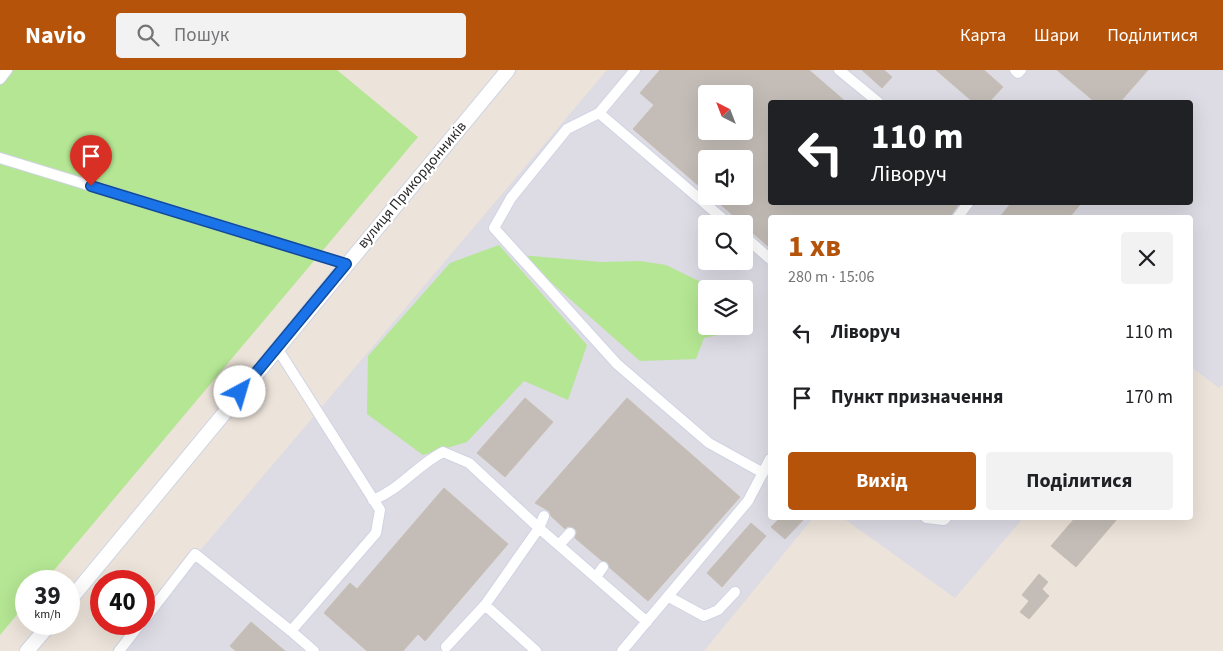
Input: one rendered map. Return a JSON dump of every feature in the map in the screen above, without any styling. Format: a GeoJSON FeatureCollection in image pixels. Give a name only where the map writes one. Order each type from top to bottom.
{"type":"FeatureCollection","features":[{"type":"Feature","properties":{"kind":"street"},"geometry":{"type":"LineString","coordinates":[[0,79],[7,70]]}},
{"type":"Feature","properties":{"kind":"street","name":"вулиця Прикордонників"},"geometry":{"type":"LineString","coordinates":[[80,588],[508,70]]}},
{"type":"Feature","properties":{"kind":"street"},"geometry":{"type":"LineString","coordinates":[[635,70],[599,113],[568,129],[511,198],[494,228],[617,364],[709,443],[762,473]]}},
{"type":"Feature","properties":{"kind":"street"},"geometry":{"type":"LineString","coordinates":[[839,70],[876,100]]}},
{"type":"Feature","properties":{"kind":"street"},"geometry":{"type":"LineString","coordinates":[[1015,70],[1018,73],[1021,70]]}},
{"type":"Feature","properties":{"kind":"street"},"geometry":{"type":"LineString","coordinates":[[599,113],[718,215]]}},
{"type":"Feature","properties":{"kind":"street"},"geometry":{"type":"LineString","coordinates":[[0,158],[346,264]]}},
{"type":"Feature","properties":{"kind":"street"},"geometry":{"type":"LineString","coordinates":[[753,244],[768,257]]}},
{"type":"Feature","properties":{"kind":"street"},"geometry":{"type":"LineString","coordinates":[[277,348],[380,510],[376,533],[291,631]]}},
{"type":"Feature","properties":{"kind":"street"},"geometry":{"type":"LineString","coordinates":[[373,500],[399,487],[425,462],[443,452],[469,463],[539,528],[596,577],[619,591],[647,622]]}},
{"type":"Feature","properties":{"kind":"street"},"geometry":{"type":"LineString","coordinates":[[622,651],[748,501],[768,462]]}},
{"type":"Feature","properties":{"kind":"street"},"geometry":{"type":"LineString","coordinates":[[446,646],[485,605],[539,528],[544,516]]}},
{"type":"Feature","properties":{"kind":"street"},"geometry":{"type":"LineString","coordinates":[[559,545],[570,533]]}},
{"type":"Feature","properties":{"kind":"street"},"geometry":{"type":"LineString","coordinates":[[155,606],[195,554],[314,651]]}},
{"type":"Feature","properties":{"kind":"street"},"geometry":{"type":"LineString","coordinates":[[596,577],[603,567]]}},
{"type":"Feature","properties":{"kind":"street"},"geometry":{"type":"LineString","coordinates":[[669,597],[704,616],[718,610],[735,592]]}},
{"type":"Feature","properties":{"kind":"street"},"geometry":{"type":"LineString","coordinates":[[485,605],[536,651]]}},
{"type":"Feature","properties":{"kind":"street"},"geometry":{"type":"LineString","coordinates":[[27,651],[41,635]]}},
{"type":"Feature","properties":{"kind":"street"},"geometry":{"type":"LineString","coordinates":[[119,651],[131,635]]}},
{"type":"Feature","properties":{"kind":"shaded area"},"geometry":{"type":"Polygon","coordinates":[[[607,70],[1223,70],[1223,384],[1219,388],[1193,368],[1193,215],[768,215],[768,520],[811,520],[704,651],[115,651],[129,635],[155,635],[155,604],[607,70]]]}},
{"type":"Feature","properties":{"kind":"shaded area"},"geometry":{"type":"Polygon","coordinates":[[[846,520],[1021,520],[955,598],[846,520]]]}},
{"type":"Feature","properties":{"kind":"green space"},"geometry":{"type":"Polygon","coordinates":[[[0,70],[337,70],[418,137],[54,570],[15,570],[15,617],[0,635],[0,70]]]}},
{"type":"Feature","properties":{"kind":"green space"},"geometry":{"type":"Polygon","coordinates":[[[499,245],[587,345],[568,400],[524,381],[467,442],[423,455],[367,414],[368,356],[450,263],[499,245]]]}},
{"type":"Feature","properties":{"kind":"green space"},"geometry":{"type":"Polygon","coordinates":[[[520,255],[601,262],[640,261],[666,265],[698,281],[698,335],[717,335],[704,338],[696,359],[640,361],[520,255]]]}},
{"type":"Feature","properties":{"kind":"building"},"geometry":{"type":"Polygon","coordinates":[[[660,70],[809,70],[844,100],[768,100],[768,205],[958,205],[951,215],[768,215],[768,246],[753,233],[753,215],[733,215],[721,205],[753,205],[753,150],[698,150],[698,185],[633,129],[654,105],[640,93],[660,70]]]}},
{"type":"Feature","properties":{"kind":"building"},"geometry":{"type":"Polygon","coordinates":[[[862,70],[884,70],[892,77],[882,88],[862,70]]]}},
{"type":"Feature","properties":{"kind":"building"},"geometry":{"type":"Polygon","coordinates":[[[936,70],[984,70],[1003,87],[991,100],[971,100],[936,70]]]}},
{"type":"Feature","properties":{"kind":"building"},"geometry":{"type":"Polygon","coordinates":[[[1057,70],[1148,70],[1122,100],[1093,100],[1057,70]]]}},
{"type":"Feature","properties":{"kind":"building"},"geometry":{"type":"Polygon","coordinates":[[[1010,205],[1080,205],[1071,215],[1001,215],[1010,205]]]}},
{"type":"Feature","properties":{"kind":"building"},"geometry":{"type":"Polygon","coordinates":[[[525,398],[553,422],[505,477],[477,453],[525,398]]]}},
{"type":"Feature","properties":{"kind":"building"},"geometry":{"type":"Polygon","coordinates":[[[627,398],[740,497],[648,601],[610,568],[607,562],[601,560],[575,538],[577,531],[574,528],[568,526],[565,529],[551,516],[549,511],[535,503],[627,398]]]}},
{"type":"Feature","properties":{"kind":"building"},"geometry":{"type":"Polygon","coordinates":[[[444,488],[508,544],[425,641],[418,634],[403,651],[367,651],[324,613],[350,583],[357,589],[444,488]]]}},
{"type":"Feature","properties":{"kind":"building"},"geometry":{"type":"Polygon","coordinates":[[[778,520],[803,520],[785,539],[771,527],[778,520]]]}},
{"type":"Feature","properties":{"kind":"building"},"geometry":{"type":"Polygon","coordinates":[[[1073,520],[1116,520],[1076,567],[1051,546],[1073,520]]]}},
{"type":"Feature","properties":{"kind":"building"},"geometry":{"type":"Polygon","coordinates":[[[751,523],[766,536],[722,587],[707,573],[751,523]]]}},
{"type":"Feature","properties":{"kind":"building"},"geometry":{"type":"Polygon","coordinates":[[[1039,574],[1048,582],[1042,589],[1049,596],[1029,619],[1020,612],[1029,601],[1022,595],[1039,574]]]}},
{"type":"Feature","properties":{"kind":"building"},"geometry":{"type":"Polygon","coordinates":[[[251,622],[285,651],[236,651],[230,646],[251,622]]]}},
{"type":"Feature","properties":{"kind":"route"},"geometry":{"type":"LineString","coordinates":[[91,186],[346,264],[240,392]]}}]}
